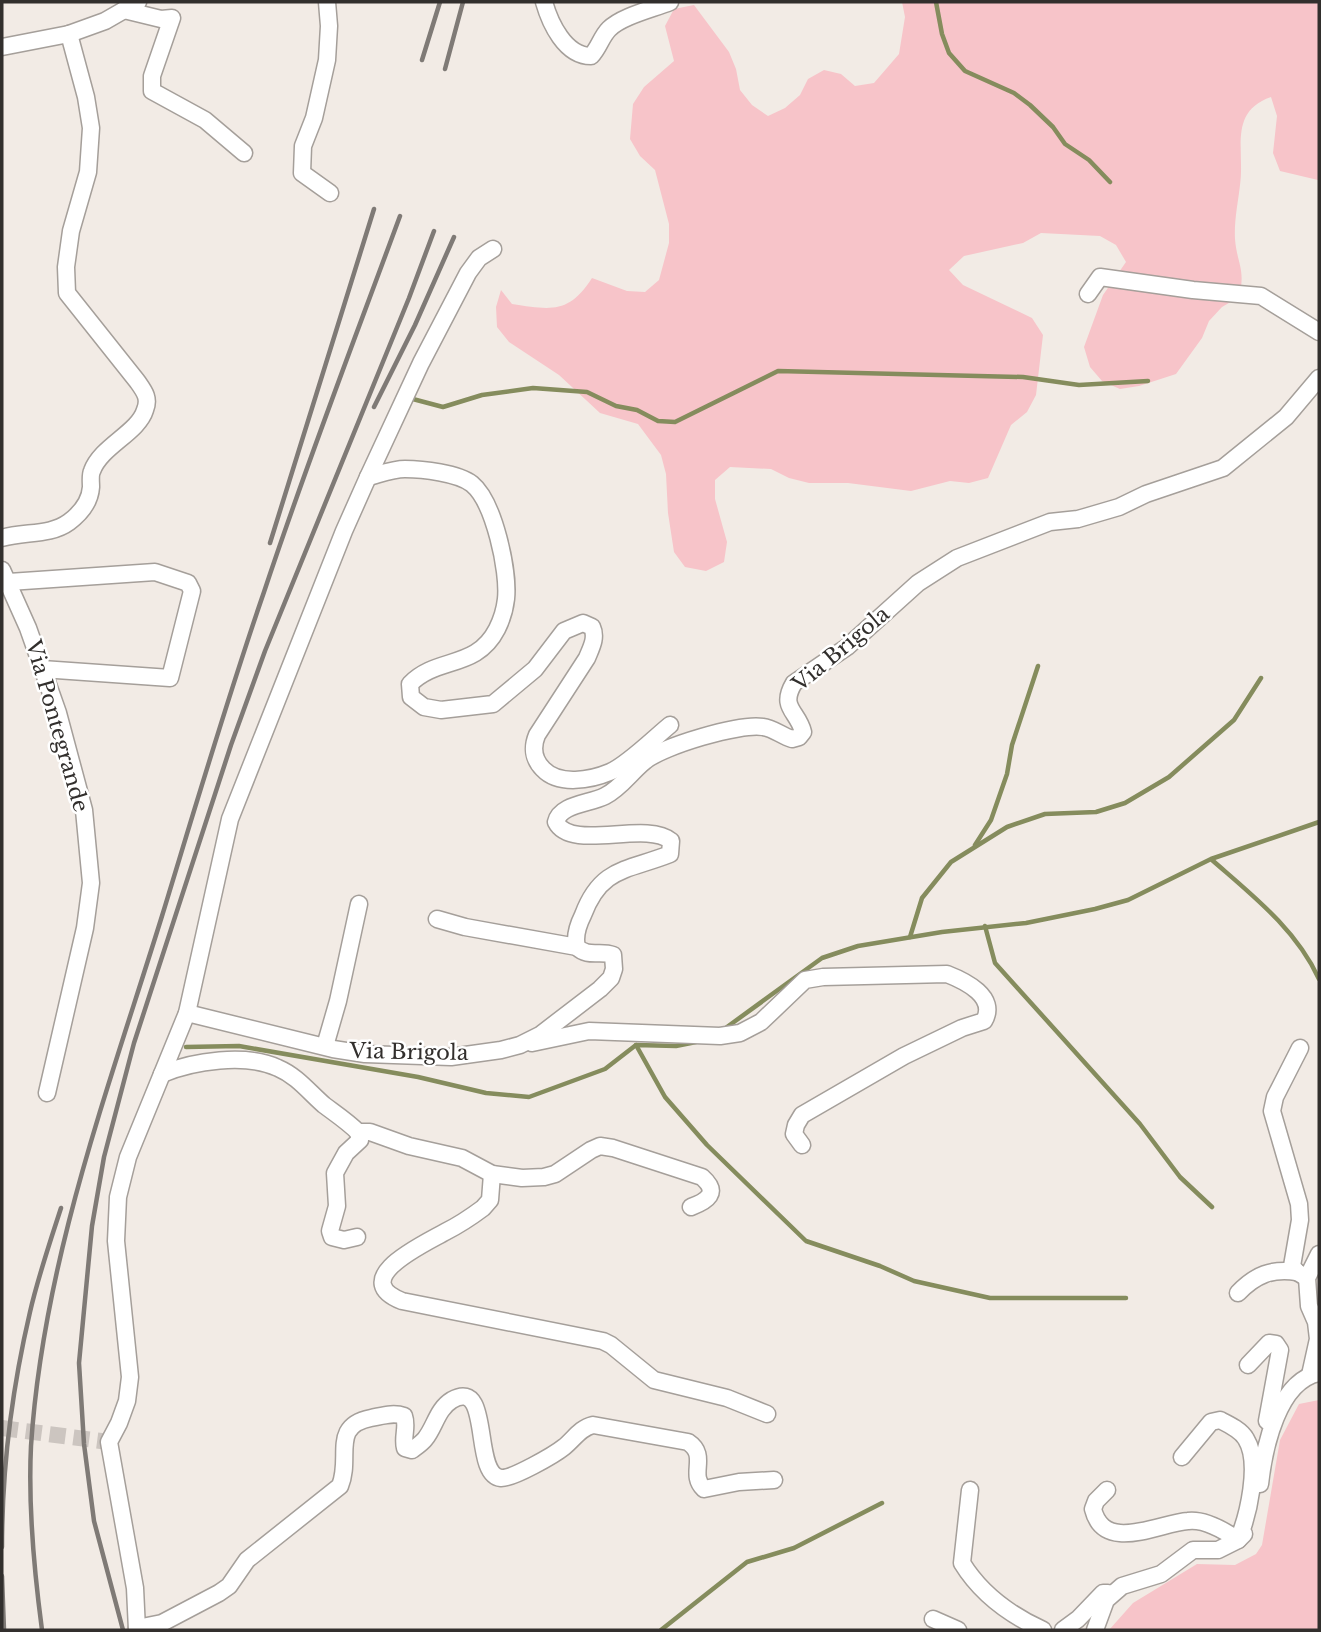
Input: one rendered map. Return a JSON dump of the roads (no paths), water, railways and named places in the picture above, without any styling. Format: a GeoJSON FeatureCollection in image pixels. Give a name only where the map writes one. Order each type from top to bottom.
{"type":"FeatureCollection","features":[{"type":"Feature","properties":{"kind":"street"},"geometry":{"type":"LineString","coordinates":[[180,2],[152,76],[152,91],[205,120],[244,153]]}},
{"type":"Feature","properties":{"kind":"street"},"geometry":{"type":"LineString","coordinates":[[327,2],[327,60],[314,118],[303,146],[302,173],[330,193]]}},
{"type":"Feature","properties":{"kind":"street"},"geometry":{"type":"LineString","coordinates":[[544,2],[569,49],[583,56],[590,56],[597,50],[608,30],[619,22],[670,2]]}},
{"type":"Feature","properties":{"kind":"street"},"geometry":{"type":"LineString","coordinates":[[2,47],[69,34],[105,21],[131,6],[162,19],[172,18]]}},
{"type":"Feature","properties":{"kind":"street"},"geometry":{"type":"LineString","coordinates":[[2,538],[58,529],[86,506],[90,496],[91,471],[103,454],[145,413],[147,402],[146,393],[67,293],[66,267],[71,231],[88,172],[91,128],[86,97],[69,34]]}},
{"type":"Feature","properties":{"kind":"street"},"geometry":{"type":"LineString","coordinates":[[493,248],[479,258],[468,273],[421,363],[344,531],[230,819],[187,1013],[128,1157],[118,1197],[116,1241],[130,1377],[127,1401],[109,1442],[135,1588],[137,1630],[162,1623],[229,1586],[247,1560],[340,1486],[345,1475],[346,1433],[350,1425],[358,1420],[397,1414],[404,1416],[405,1448],[412,1450],[425,1440],[447,1403],[463,1396],[471,1400],[476,1408],[485,1461],[491,1472],[498,1477],[514,1475],[563,1449],[586,1427],[593,1424],[688,1443],[696,1448],[697,1475],[699,1484],[704,1489],[739,1482],[774,1480]]}},
{"type":"Feature","properties":{"kind":"street"},"geometry":{"type":"LineString","coordinates":[[1088,294],[1100,276],[1193,290],[1261,296],[1319,332]]}},
{"type":"Feature","properties":{"kind":"street","name":"Via Brigola"},"geometry":{"type":"LineString","coordinates":[[187,1013],[365,1054],[451,1057],[500,1050],[520,1045],[540,1035],[611,978],[614,969],[612,955],[587,954],[577,947],[575,936],[590,896],[601,882],[615,873],[670,854],[672,845],[667,838],[653,834],[583,835],[565,832],[556,822],[557,815],[562,810],[587,804],[607,795],[656,754],[731,728],[760,726],[792,739],[799,737],[803,732],[802,727],[789,708],[788,700],[788,692],[794,683],[847,647],[918,583],[957,558],[1050,522],[1079,519],[1119,507],[1146,494],[1223,468],[1286,417],[1319,378]]}},
{"type":"Feature","properties":{"kind":"street"},"geometry":{"type":"LineString","coordinates":[[368,477],[402,469],[449,475],[471,483],[485,501],[503,559],[506,598],[498,629],[485,646],[467,659],[430,669],[418,676],[410,684],[411,697],[416,703],[424,708],[441,710],[493,704],[535,669],[564,631],[583,623],[592,627],[595,634],[587,658],[537,735],[533,745],[541,767],[549,774],[573,781],[612,772],[670,725]]}},
{"type":"Feature","properties":{"kind":"street"},"geometry":{"type":"LineString","coordinates":[[5,576],[155,572],[188,583],[192,591],[170,678],[42,669]]}},
{"type":"Feature","properties":{"kind":"street","name":"Via Pontegrande"},"geometry":{"type":"LineString","coordinates":[[5,576],[58,713],[84,810],[91,883],[85,928],[47,1093]]}},
{"type":"Feature","properties":{"kind":"street"},"geometry":{"type":"LineString","coordinates":[[325,1046],[338,1002],[359,904]]}},
{"type":"Feature","properties":{"kind":"street"},"geometry":{"type":"LineString","coordinates":[[437,919],[466,927],[577,947]]}},
{"type":"Feature","properties":{"kind":"street"},"geometry":{"type":"LineString","coordinates":[[520,1045],[589,1031],[720,1036],[740,1033],[761,1022],[805,980],[823,977],[947,974],[963,980],[978,991],[986,1002],[988,1014],[984,1021],[962,1028],[904,1056],[802,1115],[794,1133],[802,1145]]}},
{"type":"Feature","properties":{"kind":"street"},"geometry":{"type":"LineString","coordinates":[[1095,1630],[1107,1600],[1122,1586],[1161,1574],[1192,1550],[1218,1550],[1238,1540],[1252,1525],[1275,1420],[1296,1383],[1314,1374],[1318,1339],[1316,1322],[1302,1275],[1292,1266],[1300,1220],[1299,1204],[1272,1111],[1275,1097],[1300,1048]]}},
{"type":"Feature","properties":{"kind":"street"},"geometry":{"type":"LineString","coordinates":[[162,1074],[192,1064],[245,1061],[276,1066],[302,1083],[358,1132],[360,1140],[346,1153],[335,1173],[337,1206],[330,1231],[332,1237],[338,1239],[356,1237]]}},
{"type":"Feature","properties":{"kind":"street"},"geometry":{"type":"LineString","coordinates":[[358,1132],[370,1132],[409,1146],[461,1158],[492,1174],[522,1178],[555,1174],[591,1150],[600,1146],[613,1148],[702,1177],[708,1183],[710,1196],[691,1207]]}},
{"type":"Feature","properties":{"kind":"street"},"geometry":{"type":"LineString","coordinates":[[492,1174],[490,1200],[483,1208],[400,1258],[384,1278],[383,1287],[387,1294],[402,1301],[603,1341],[654,1380],[727,1398],[767,1414]]}},
{"type":"Feature","properties":{"kind":"street"},"geometry":{"type":"LineString","coordinates":[[1302,1275],[1319,1254]]}},
{"type":"Feature","properties":{"kind":"street"},"geometry":{"type":"LineString","coordinates":[[1238,1293],[1263,1273],[1274,1270],[1302,1275]]}},
{"type":"Feature","properties":{"kind":"street"},"geometry":{"type":"LineString","coordinates":[[1248,1365],[1269,1343],[1276,1344],[1280,1350],[1267,1423],[1268,1444]]}},
{"type":"Feature","properties":{"kind":"street"},"geometry":{"type":"LineString","coordinates":[[1182,1457],[1211,1422],[1220,1420],[1245,1436],[1250,1447],[1251,1490],[1246,1522],[1238,1540]]}},
{"type":"Feature","properties":{"kind":"street"},"geometry":{"type":"LineString","coordinates":[[970,1490],[962,1563],[979,1586],[1002,1607],[1043,1630]]}},
{"type":"Feature","properties":{"kind":"street"},"geometry":{"type":"LineString","coordinates":[[1107,1490],[1096,1501],[1093,1509],[1099,1524],[1111,1532],[1124,1534],[1191,1520],[1220,1530],[1238,1540]]}},
{"type":"Feature","properties":{"kind":"street"},"geometry":{"type":"LineString","coordinates":[[1063,1630],[1078,1619],[1103,1593],[1114,1593]]}},
{"type":"Feature","properties":{"kind":"street"},"geometry":{"type":"LineString","coordinates":[[933,1619],[958,1630]]}},
{"type":"Feature","properties":{"kind":"waterway"},"geometry":{"type":"LineString","coordinates":[[936,2],[949,53],[965,71],[1014,93],[1030,105],[1053,127],[1065,144],[1089,160],[1110,182]]}},
{"type":"Feature","properties":{"kind":"waterway"},"geometry":{"type":"LineString","coordinates":[[409,398],[443,407],[482,395],[533,388],[587,392],[616,406],[637,410],[658,421],[675,422],[778,371],[1023,377],[1079,385],[1148,381]]}},
{"type":"Feature","properties":{"kind":"waterway"},"geometry":{"type":"LineString","coordinates":[[975,845],[991,820],[1038,666]]}},
{"type":"Feature","properties":{"kind":"waterway"},"geometry":{"type":"LineString","coordinates":[[910,937],[922,898],[951,862],[1007,827],[1045,814],[1096,812],[1125,803],[1169,777],[1234,720],[1261,678]]}},
{"type":"Feature","properties":{"kind":"waterway"},"geometry":{"type":"LineString","coordinates":[[727,1027],[822,958],[858,946],[942,932],[1026,923],[1128,900],[1211,859],[1319,822]]}},
{"type":"Feature","properties":{"kind":"waterway"},"geometry":{"type":"LineString","coordinates":[[1212,860],[1286,929],[1319,979]]}},
{"type":"Feature","properties":{"kind":"waterway"},"geometry":{"type":"LineString","coordinates":[[985,926],[995,963],[1140,1124],[1180,1177],[1212,1207]]}},
{"type":"Feature","properties":{"kind":"waterway"},"geometry":{"type":"LineString","coordinates":[[186,1047],[239,1046],[418,1077],[486,1093],[529,1097],[605,1069],[636,1045],[676,1046],[696,1042]]}},
{"type":"Feature","properties":{"kind":"waterway"},"geometry":{"type":"LineString","coordinates":[[636,1045],[665,1097],[707,1145],[806,1241],[880,1266],[914,1281],[990,1298],[1126,1298]]}},
{"type":"Feature","properties":{"kind":"waterway"},"geometry":{"type":"LineString","coordinates":[[661,1630],[747,1562],[794,1548],[882,1503]]}},
{"type":"Feature","properties":{"kind":"tunnel"},"geometry":{"type":"LineString","coordinates":[[2,1428],[109,1442]]}},
{"type":"Feature","properties":{"kind":"railway"},"geometry":{"type":"LineString","coordinates":[[422,60],[440,2]]}},
{"type":"Feature","properties":{"kind":"railway"},"geometry":{"type":"LineString","coordinates":[[445,69],[463,2]]}},
{"type":"Feature","properties":{"kind":"railway"},"geometry":{"type":"LineString","coordinates":[[270,543],[374,209]]}},
{"type":"Feature","properties":{"kind":"railway"},"geometry":{"type":"LineString","coordinates":[[42,1630],[32,1538],[31,1446],[38,1378],[63,1243],[100,1112],[237,673],[296,497],[400,216]]}},
{"type":"Feature","properties":{"kind":"railway"},"geometry":{"type":"LineString","coordinates":[[123,1630],[94,1521],[84,1444],[79,1363],[92,1226],[104,1157],[134,1043],[231,745],[265,651],[434,231]]}},
{"type":"Feature","properties":{"kind":"railway"},"geometry":{"type":"LineString","coordinates":[[374,407],[415,325],[454,237]]}},
{"type":"Feature","properties":{"kind":"railway"},"geometry":{"type":"LineString","coordinates":[[2,1547],[6,1458],[18,1370],[33,1299],[61,1208]]}},
{"type":"Feature","properties":{"kind":"railway"},"geometry":{"type":"LineString","coordinates":[[2,1576],[4,1630]]}}]}
